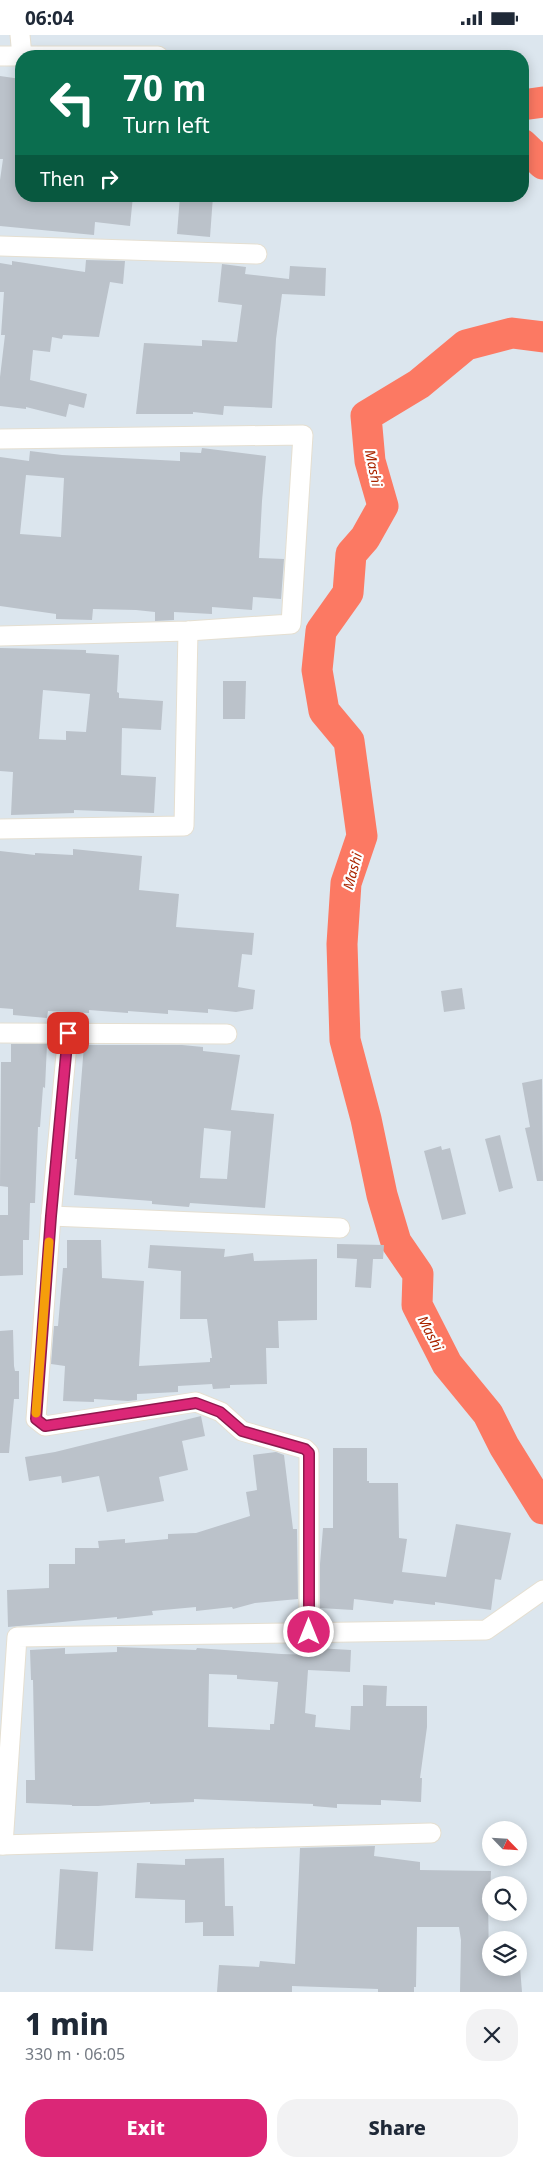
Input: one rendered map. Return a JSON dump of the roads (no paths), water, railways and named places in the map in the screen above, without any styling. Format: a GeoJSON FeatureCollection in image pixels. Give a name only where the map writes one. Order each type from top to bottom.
{"type":"FeatureCollection","features":[{"type":"Feature","properties":{"kind":"street"},"geometry":{"type":"LineString","coordinates":[[20,35],[21,50]]}},
{"type":"Feature","properties":{"kind":"street"},"geometry":{"type":"LineString","coordinates":[[0,56],[15,56]]}},
{"type":"Feature","properties":{"kind":"street"},"geometry":{"type":"LineString","coordinates":[[0,246],[257,254]]}},
{"type":"Feature","properties":{"kind":"street"},"geometry":{"type":"LineString","coordinates":[[0,439],[302,435],[291,624],[188,631],[0,636]]}},
{"type":"Feature","properties":{"kind":"street"},"geometry":{"type":"LineString","coordinates":[[0,829],[184,826],[188,631]]}},
{"type":"Feature","properties":{"kind":"street"},"geometry":{"type":"LineString","coordinates":[[0,1033],[227,1034]]}},
{"type":"Feature","properties":{"kind":"street"},"geometry":{"type":"LineString","coordinates":[[68,1033],[51,1216],[36,1419],[45,1426],[196,1403],[220,1412],[242,1431],[305,1449],[309,1453],[309,1632]]}},
{"type":"Feature","properties":{"kind":"street"},"geometry":{"type":"LineString","coordinates":[[51,1216],[340,1227]]}},
{"type":"Feature","properties":{"kind":"street"},"geometry":{"type":"LineString","coordinates":[[431,1833],[2,1845],[17,1637],[486,1630],[543,1591]]}},
{"type":"Feature","properties":{"kind":"waterway","name":"Mashi"},"geometry":{"type":"LineString","coordinates":[[529,104],[543,102]]}},
{"type":"Feature","properties":{"kind":"waterway","name":"Mashi"},"geometry":{"type":"LineString","coordinates":[[529,151],[543,164]]}},
{"type":"Feature","properties":{"kind":"waterway","name":"Mashi"},"geometry":{"type":"LineString","coordinates":[[543,337],[512,333],[466,345],[419,384],[366,416],[370,461],[383,506],[365,538],[351,554],[348,593],[321,631],[317,670],[324,711],[349,741],[362,836],[346,883],[342,944],[345,1040],[366,1119],[382,1195],[396,1242],[418,1274],[417,1305],[447,1364],[488,1414],[504,1446],[543,1509]]}}]}
